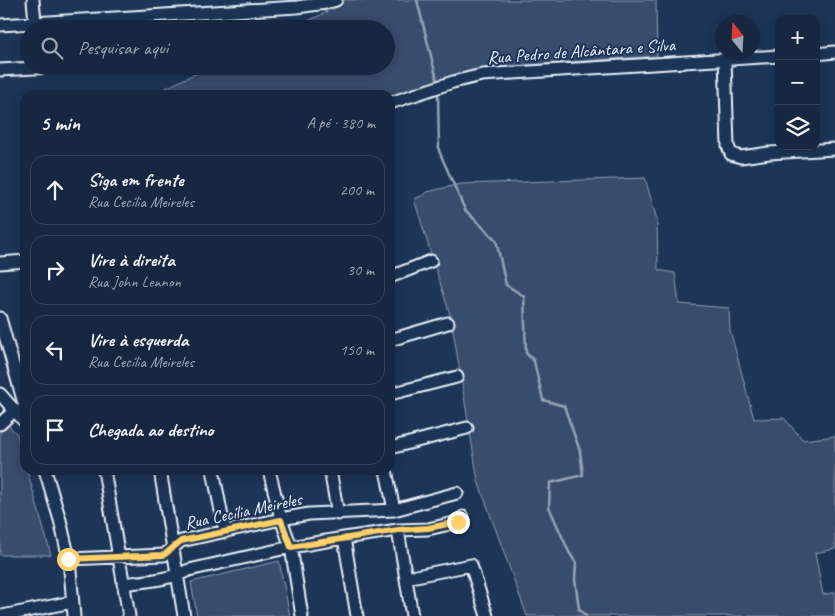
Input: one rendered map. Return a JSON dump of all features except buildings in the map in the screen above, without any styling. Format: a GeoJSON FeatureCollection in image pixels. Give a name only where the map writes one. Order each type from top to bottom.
{"type":"FeatureCollection","features":[{"type":"Feature","properties":{"kind":"street"},"geometry":{"type":"LineString","coordinates":[[33,0],[35,20]]}},
{"type":"Feature","properties":{"kind":"street"},"geometry":{"type":"LineString","coordinates":[[124,20],[250,5],[297,7],[336,0]]}},
{"type":"Feature","properties":{"kind":"street"},"geometry":{"type":"LineString","coordinates":[[0,25],[20,23]]}},
{"type":"Feature","properties":{"kind":"street"},"geometry":{"type":"LineString","coordinates":[[820,54],[835,52]]}},
{"type":"Feature","properties":{"kind":"street","name":"Rua Pedro de Alcântara e Silva"},"geometry":{"type":"LineString","coordinates":[[760,57],[775,56]]}},
{"type":"Feature","properties":{"kind":"street","name":"Rua Pedro de Alcântara e Silva"},"geometry":{"type":"LineString","coordinates":[[395,101],[452,82],[482,75],[715,59]]}},
{"type":"Feature","properties":{"kind":"street"},"geometry":{"type":"LineString","coordinates":[[724,60],[728,146],[731,154],[741,157],[770,153],[835,150]]}},
{"type":"Feature","properties":{"kind":"street"},"geometry":{"type":"LineString","coordinates":[[0,70],[20,69]]}},
{"type":"Feature","properties":{"kind":"street"},"geometry":{"type":"LineString","coordinates":[[395,274],[432,261]]}},
{"type":"Feature","properties":{"kind":"street"},"geometry":{"type":"LineString","coordinates":[[0,264],[20,262]]}},
{"type":"Feature","properties":{"kind":"street"},"geometry":{"type":"LineString","coordinates":[[0,318],[20,408]]}},
{"type":"Feature","properties":{"kind":"street"},"geometry":{"type":"LineString","coordinates":[[395,339],[448,323]]}},
{"type":"Feature","properties":{"kind":"street"},"geometry":{"type":"LineString","coordinates":[[395,393],[457,377]]}},
{"type":"Feature","properties":{"kind":"street"},"geometry":{"type":"LineString","coordinates":[[0,394],[20,408]]}},
{"type":"Feature","properties":{"kind":"street"},"geometry":{"type":"LineString","coordinates":[[0,424],[20,408]]}},
{"type":"Feature","properties":{"kind":"street"},"geometry":{"type":"LineString","coordinates":[[395,447],[467,428]]}},
{"type":"Feature","properties":{"kind":"street"},"geometry":{"type":"LineString","coordinates":[[46,475],[60,520],[68,559],[74,616]]}},
{"type":"Feature","properties":{"kind":"street"},"geometry":{"type":"LineString","coordinates":[[105,475],[129,616]]}},
{"type":"Feature","properties":{"kind":"street"},"geometry":{"type":"LineString","coordinates":[[161,475],[184,616]]}},
{"type":"Feature","properties":{"kind":"street"},"geometry":{"type":"LineString","coordinates":[[214,475],[225,532]]}},
{"type":"Feature","properties":{"kind":"street"},"geometry":{"type":"LineString","coordinates":[[270,475],[281,520],[291,547],[302,616]]}},
{"type":"Feature","properties":{"kind":"street"},"geometry":{"type":"LineString","coordinates":[[331,475],[338,514]]}},
{"type":"Feature","properties":{"kind":"street"},"geometry":{"type":"LineString","coordinates":[[387,475],[394,510]]}},
{"type":"Feature","properties":{"kind":"street","name":"Rua Cecília Meireles"},"geometry":{"type":"LineString","coordinates":[[68,559],[164,555],[181,541],[309,514],[394,510],[457,493]]}},
{"type":"Feature","properties":{"kind":"street"},"geometry":{"type":"LineString","coordinates":[[123,584],[177,576],[189,570],[291,547],[398,530],[428,528],[458,522],[463,517]]}},
{"type":"Feature","properties":{"kind":"street"},"geometry":{"type":"LineString","coordinates":[[398,530],[412,616]]}},
{"type":"Feature","properties":{"kind":"street"},"geometry":{"type":"LineString","coordinates":[[344,538],[357,616]]}},
{"type":"Feature","properties":{"kind":"street"},"geometry":{"type":"LineString","coordinates":[[406,578],[471,565],[487,616]]}},
{"type":"Feature","properties":{"kind":"street"},"geometry":{"type":"LineString","coordinates":[[2,616],[72,602]]}},
{"type":"Feature","properties":{"kind":"shaded area"},"geometry":{"type":"Polygon","coordinates":[[[288,0],[656,0],[657,56],[485,68],[395,97],[395,90],[162,90],[192,75],[395,75],[395,20],[310,20],[327,12],[288,0]]]}},
{"type":"Feature","properties":{"kind":"shaded area"},"geometry":{"type":"Polygon","coordinates":[[[223,17],[223,20],[202,20],[223,17]]]}},
{"type":"Feature","properties":{"kind":"shaded area"},"geometry":{"type":"Polygon","coordinates":[[[645,178],[657,220],[658,270],[675,273],[679,304],[729,308],[730,330],[754,419],[784,418],[803,440],[835,436],[835,549],[815,553],[823,595],[835,592],[835,616],[527,616],[478,481],[451,318],[414,199],[427,192],[461,184],[645,178]]]}},
{"type":"Feature","properties":{"kind":"shaded area"},"geometry":{"type":"Polygon","coordinates":[[[6,423],[17,434],[20,445],[20,475],[28,475],[51,555],[0,555],[0,428],[6,423]]]}},
{"type":"Feature","properties":{"kind":"shaded area"},"geometry":{"type":"Polygon","coordinates":[[[279,561],[290,616],[197,616],[191,582],[279,561]]]}},
{"type":"Feature","properties":{"kind":"waterway"},"geometry":{"type":"LineString","coordinates":[[417,0],[437,80]]}},
{"type":"Feature","properties":{"kind":"waterway"},"geometry":{"type":"LineString","coordinates":[[438,94],[439,151],[465,210],[496,240],[506,285],[524,296],[526,353],[534,361],[543,400],[564,406],[580,451],[583,475],[550,483],[549,507],[569,552],[576,563],[575,579],[579,609],[586,616]]}},
{"type":"Feature","properties":{"kind":"route"},"geometry":{"type":"LineString","coordinates":[[68,559],[164,555],[181,541],[281,520],[291,547],[458,522]]}}]}
